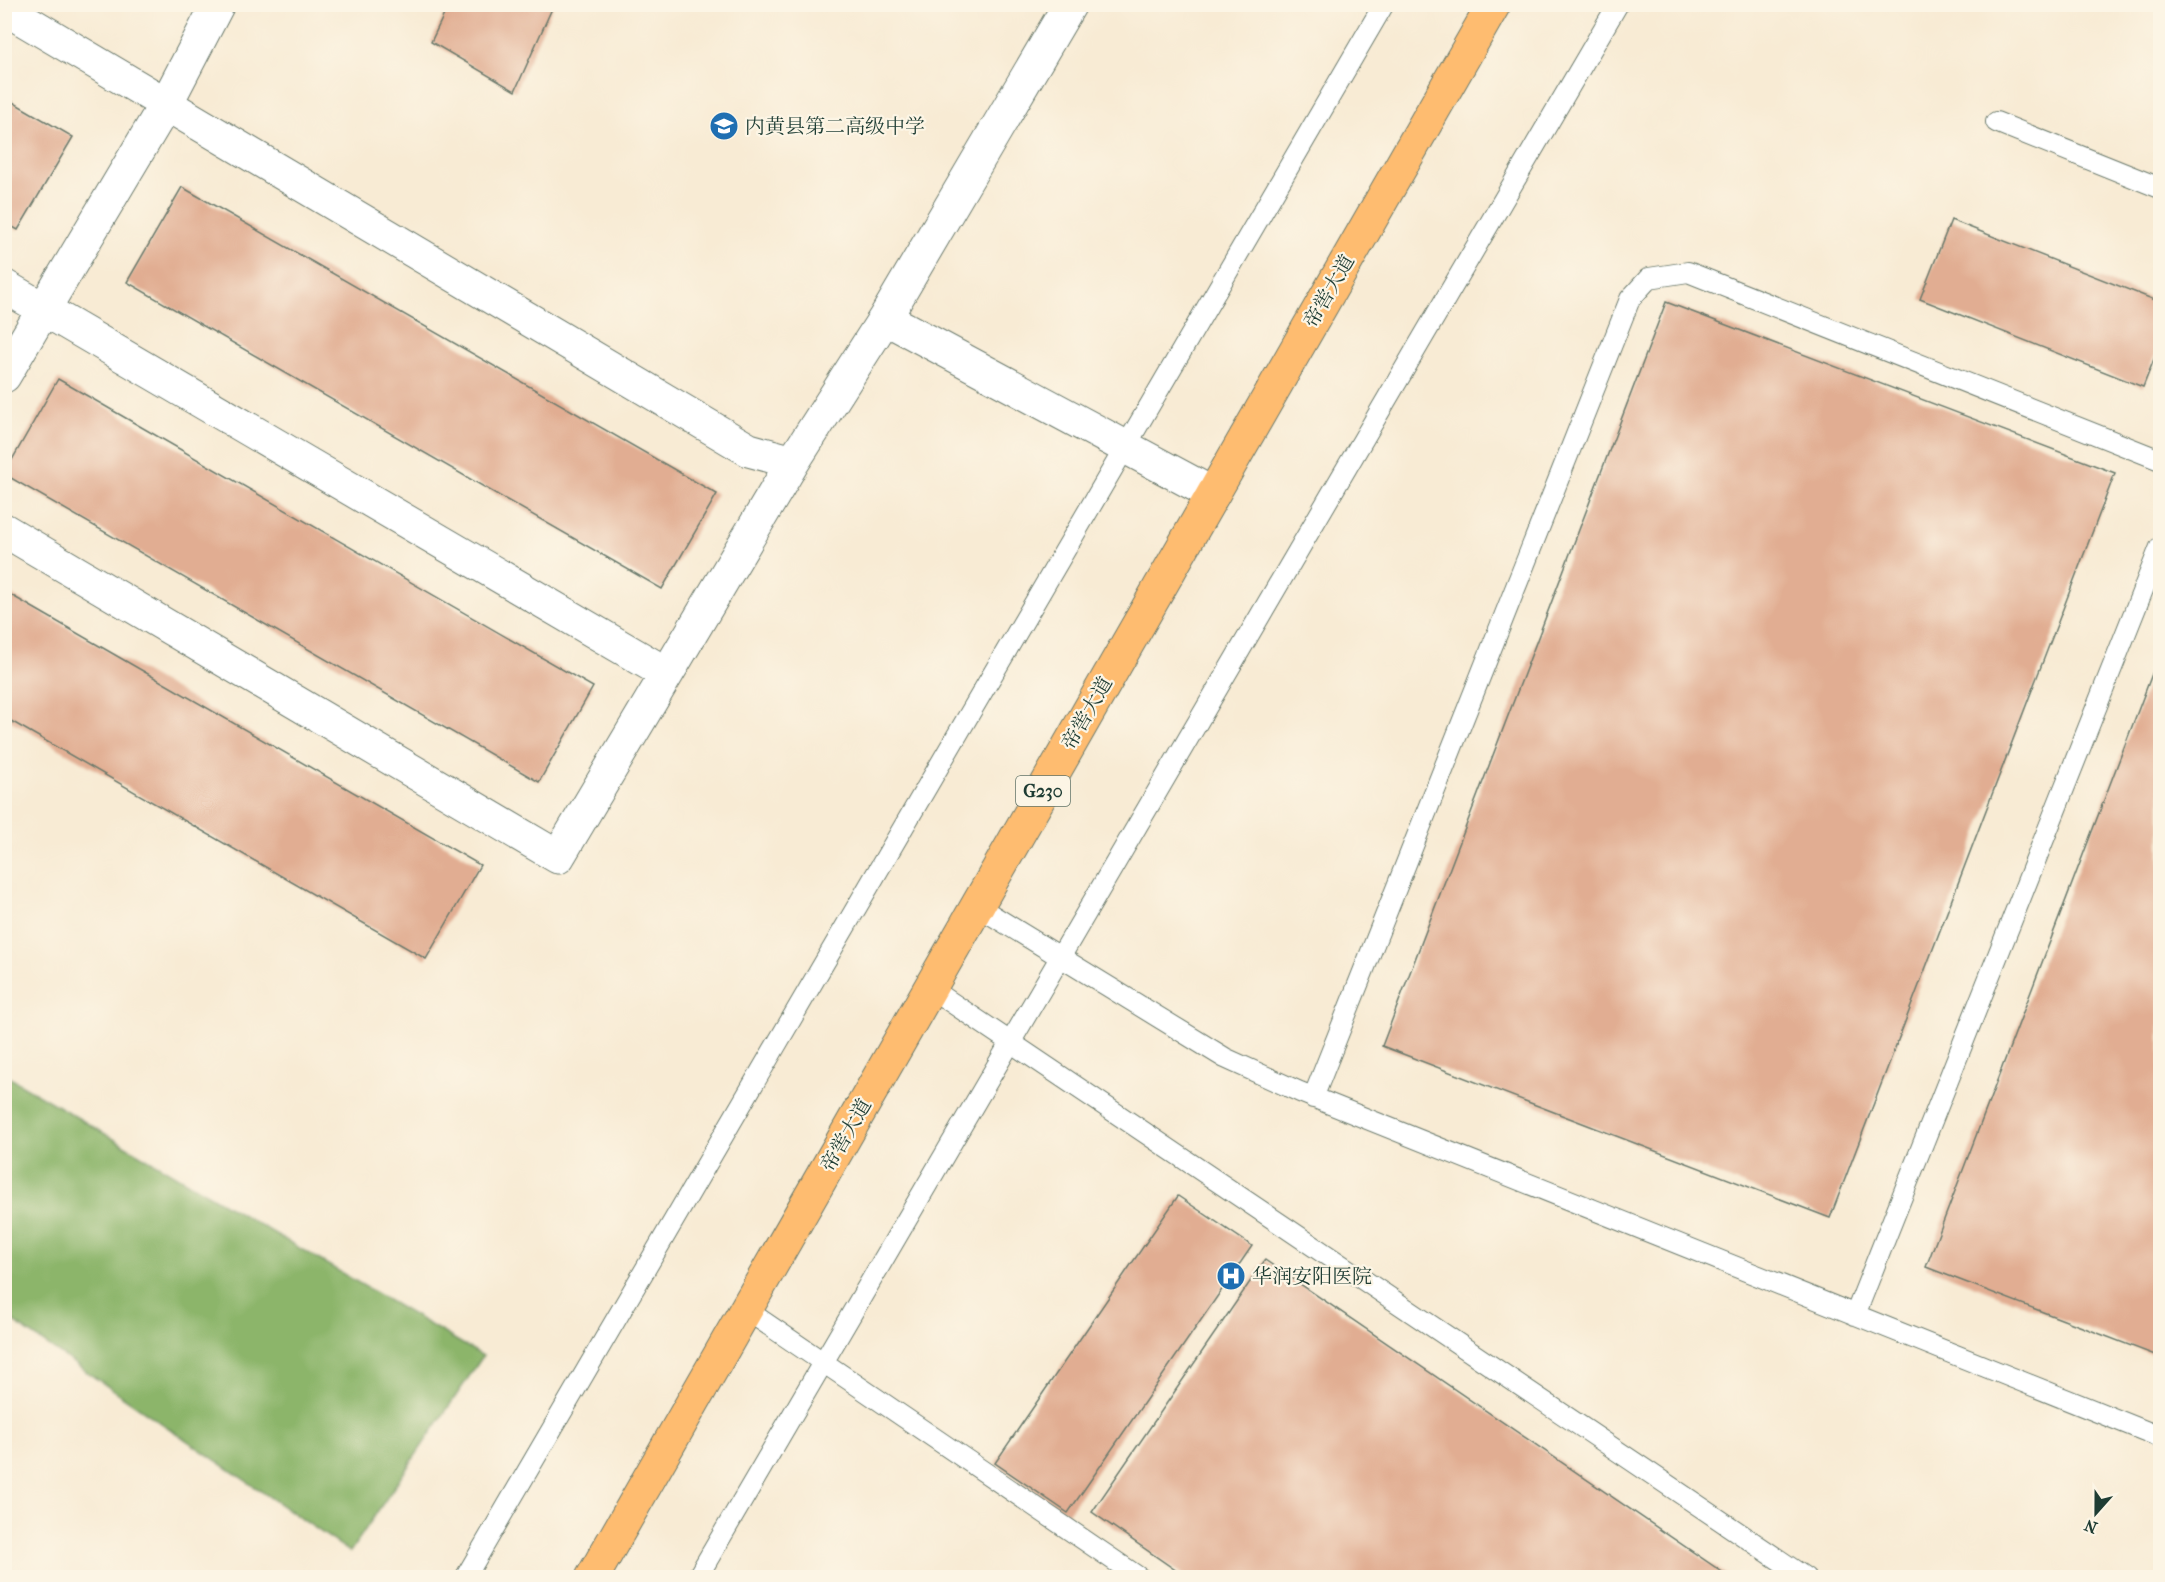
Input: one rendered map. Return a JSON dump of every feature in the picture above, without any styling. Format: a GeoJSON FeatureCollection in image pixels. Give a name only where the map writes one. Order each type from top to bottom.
{"type":"FeatureCollection","features":[{"type":"Feature","properties":{"kind":"highway","name":"帝喾大道"},"geometry":{"type":"LineString","coordinates":[[592,1578],[1494,4]]}},
{"type":"Feature","properties":{"kind":"street"},"geometry":{"type":"LineString","coordinates":[[4,376],[166,104],[218,4]]}},
{"type":"Feature","properties":{"kind":"street"},"geometry":{"type":"LineString","coordinates":[[4,530],[558,857],[793,462],[885,318],[1070,4]]}},
{"type":"Feature","properties":{"kind":"street"},"geometry":{"type":"LineString","coordinates":[[4,8],[749,450],[793,462]]}},
{"type":"Feature","properties":{"kind":"street"},"geometry":{"type":"LineString","coordinates":[[4,286],[667,674]]}},
{"type":"Feature","properties":{"kind":"street"},"geometry":{"type":"LineString","coordinates":[[885,318],[1213,494]]}},
{"type":"Feature","properties":{"kind":"lane"},"geometry":{"type":"LineString","coordinates":[[465,1578],[1384,4]]}},
{"type":"Feature","properties":{"kind":"lane"},"geometry":{"type":"LineString","coordinates":[[697,1578],[1618,4]]}},
{"type":"Feature","properties":{"kind":"lane"},"geometry":{"type":"LineString","coordinates":[[1996,122],[2160,188]]}},
{"type":"Feature","properties":{"kind":"lane"},"geometry":{"type":"LineString","coordinates":[[1313,1098],[1630,299],[1649,278],[1688,272],[2160,460]]}},
{"type":"Feature","properties":{"kind":"lane"},"geometry":{"type":"LineString","coordinates":[[1855,1315],[2160,547]]}},
{"type":"Feature","properties":{"kind":"lane"},"geometry":{"type":"LineString","coordinates":[[977,906],[1225,1058],[1313,1098],[2160,1437]]}},
{"type":"Feature","properties":{"kind":"lane"},"geometry":{"type":"LineString","coordinates":[[930,988],[1806,1578]]}},
{"type":"Feature","properties":{"kind":"lane"},"geometry":{"type":"LineString","coordinates":[[746,1309],[1140,1578]]}},
{"type":"Feature","properties":{"kind":"green space"},"geometry":{"type":"Polygon","coordinates":[[[5,1075],[483,1356],[350,1552],[5,1316],[5,1075]]]}},
{"type":"Feature","properties":{"kind":"building"},"geometry":{"type":"Polygon","coordinates":[[[449,4],[554,4],[515,91],[431,42],[449,4]]]}},
{"type":"Feature","properties":{"kind":"building"},"geometry":{"type":"Polygon","coordinates":[[[4,97],[73,137],[18,230],[4,222],[4,97]]]}},
{"type":"Feature","properties":{"kind":"building"},"geometry":{"type":"Polygon","coordinates":[[[182,187],[717,494],[662,589],[127,282],[182,187]]]}},
{"type":"Feature","properties":{"kind":"building"},"geometry":{"type":"Polygon","coordinates":[[[1951,220],[2160,302],[2160,344],[2143,387],[1920,299],[1951,220]]]}},
{"type":"Feature","properties":{"kind":"building"},"geometry":{"type":"Polygon","coordinates":[[[1666,302],[2115,473],[1830,1218],[1382,1046],[1666,302]]]}},
{"type":"Feature","properties":{"kind":"building"},"geometry":{"type":"Polygon","coordinates":[[[58,379],[593,687],[539,782],[4,474],[58,379]]]}},
{"type":"Feature","properties":{"kind":"building"},"geometry":{"type":"Polygon","coordinates":[[[4,591],[480,865],[426,959],[4,717],[4,591]]]}},
{"type":"Feature","properties":{"kind":"building"},"geometry":{"type":"Polygon","coordinates":[[[2160,653],[2160,1357],[1926,1267],[2160,653]]]}},
{"type":"Feature","properties":{"kind":"building"},"geometry":{"type":"Polygon","coordinates":[[[1178,1196],[1252,1246],[1068,1513],[995,1463],[1178,1196]]]}},
{"type":"Feature","properties":{"kind":"building"},"geometry":{"type":"Polygon","coordinates":[[[1265,1260],[1731,1578],[1187,1578],[1092,1512],[1265,1260]]]}},
{"type":"Feature","properties":{"kind":"place","name":"内黄县第二高级中学"},"geometry":{"type":"Point","coordinates":[724,126]}},
{"type":"Feature","properties":{"kind":"place","name":"华润安阳医院"},"geometry":{"type":"Point","coordinates":[1231,1276]}}]}
